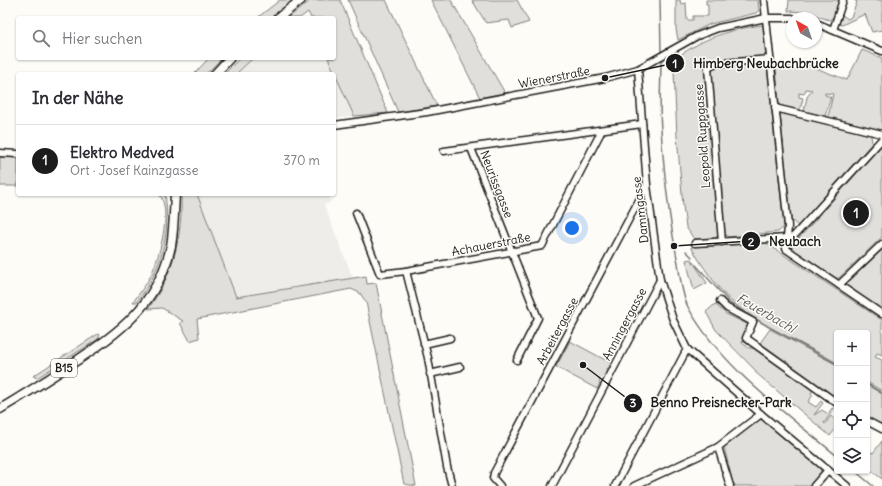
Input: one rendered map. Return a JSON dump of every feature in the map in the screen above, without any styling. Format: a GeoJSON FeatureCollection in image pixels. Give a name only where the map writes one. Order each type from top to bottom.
{"type":"FeatureCollection","features":[{"type":"Feature","properties":{"kind":"main road"},"geometry":{"type":"LineString","coordinates":[[281,16],[301,0]]}},
{"type":"Feature","properties":{"kind":"main road"},"geometry":{"type":"LineString","coordinates":[[217,72],[228,60]]}},
{"type":"Feature","properties":{"kind":"main road","name":"B15"},"geometry":{"type":"LineString","coordinates":[[171,196],[174,209]]}},
{"type":"Feature","properties":{"kind":"main road","name":"B15"},"geometry":{"type":"LineString","coordinates":[[0,409],[108,340],[138,313],[150,295],[164,267],[174,227],[174,196]]}},
{"type":"Feature","properties":{"kind":"street"},"geometry":{"type":"LineString","coordinates":[[764,0],[788,226],[786,249],[882,314]]}},
{"type":"Feature","properties":{"kind":"street"},"geometry":{"type":"LineString","coordinates":[[833,30],[843,0]]}},
{"type":"Feature","properties":{"kind":"street","name":"Wienerstraße"},"geometry":{"type":"LineString","coordinates":[[336,125],[427,112],[568,86],[638,69],[697,36],[718,28],[766,18],[786,18]]}},
{"type":"Feature","properties":{"kind":"street"},"geometry":{"type":"LineString","coordinates":[[822,25],[882,51]]}},
{"type":"Feature","properties":{"kind":"street","name":"Leopold Ruppgasse"},"geometry":{"type":"LineString","coordinates":[[722,242],[708,68],[713,64],[770,59]]}},
{"type":"Feature","properties":{"kind":"street","name":"Dammgasse"},"geometry":{"type":"LineString","coordinates":[[638,69],[647,185],[660,280],[673,320],[687,349],[761,414],[847,486]]}},
{"type":"Feature","properties":{"kind":"street"},"geometry":{"type":"LineString","coordinates":[[775,108],[882,134]]}},
{"type":"Feature","properties":{"kind":"street"},"geometry":{"type":"LineString","coordinates":[[444,151],[642,124]]}},
{"type":"Feature","properties":{"kind":"street","name":"Achauerstraße"},"geometry":{"type":"LineString","coordinates":[[356,213],[380,274],[406,271],[542,246],[602,130]]}},
{"type":"Feature","properties":{"kind":"street"},"geometry":{"type":"LineString","coordinates":[[695,243],[794,237],[882,139]]}},
{"type":"Feature","properties":{"kind":"street","name":"Neurissgasse"},"geometry":{"type":"LineString","coordinates":[[471,148],[538,318],[517,360]]}},
{"type":"Feature","properties":{"kind":"street"},"geometry":{"type":"LineString","coordinates":[[0,153],[16,154]]}},
{"type":"Feature","properties":{"kind":"street","name":"Arbeitergasse"},"geometry":{"type":"LineString","coordinates":[[500,486],[493,478],[494,473],[647,185]]}},
{"type":"Feature","properties":{"kind":"street"},"geometry":{"type":"LineString","coordinates":[[839,285],[882,244]]}},
{"type":"Feature","properties":{"kind":"street"},"geometry":{"type":"LineString","coordinates":[[406,271],[424,344],[447,467],[452,486]]}},
{"type":"Feature","properties":{"kind":"street","name":"Anningergasse"},"geometry":{"type":"LineString","coordinates":[[552,486],[660,280]]}},
{"type":"Feature","properties":{"kind":"street"},"geometry":{"type":"LineString","coordinates":[[720,301],[726,308],[753,322],[746,338],[836,402]]}},
{"type":"Feature","properties":{"kind":"street"},"geometry":{"type":"LineString","coordinates":[[424,344],[450,338]]}},
{"type":"Feature","properties":{"kind":"street"},"geometry":{"type":"LineString","coordinates":[[616,485],[687,349]]}},
{"type":"Feature","properties":{"kind":"street"},"geometry":{"type":"LineString","coordinates":[[430,374],[460,367]]}},
{"type":"Feature","properties":{"kind":"street"},"geometry":{"type":"LineString","coordinates":[[634,486],[718,447],[761,414]]}},
{"type":"Feature","properties":{"kind":"street"},"geometry":{"type":"LineString","coordinates":[[870,423],[882,429]]}},
{"type":"Feature","properties":{"kind":"street"},"geometry":{"type":"LineString","coordinates":[[718,447],[730,486]]}},
{"type":"Feature","properties":{"kind":"street"},"geometry":{"type":"LineString","coordinates":[[814,486],[828,470]]}},
{"type":"Feature","properties":{"kind":"shaded area"},"geometry":{"type":"Polygon","coordinates":[[[280,0],[293,0],[273,16],[260,16],[280,0]]]}},
{"type":"Feature","properties":{"kind":"shaded area"},"geometry":{"type":"Polygon","coordinates":[[[311,0],[340,0],[388,113],[354,116],[336,76],[336,72],[334,72],[329,60],[336,60],[336,16],[310,16],[308,12],[303,16],[291,16],[311,0]]]}},
{"type":"Feature","properties":{"kind":"shaded area"},"geometry":{"type":"Polygon","coordinates":[[[348,0],[386,0],[437,106],[398,112],[348,0]]]}},
{"type":"Feature","properties":{"kind":"shaded area"},"geometry":{"type":"Polygon","coordinates":[[[431,0],[451,0],[505,93],[480,98],[431,0]]]}},
{"type":"Feature","properties":{"kind":"shaded area"},"geometry":{"type":"Polygon","coordinates":[[[472,0],[517,0],[529,22],[512,28],[509,20],[486,23],[472,0]]]}},
{"type":"Feature","properties":{"kind":"shaded area"},"geometry":{"type":"Polygon","coordinates":[[[676,0],[680,0],[681,4],[686,3],[687,20],[693,20],[693,16],[708,16],[708,4],[706,4],[706,0],[758,0],[759,10],[756,13],[710,24],[678,40],[676,29],[676,0]]]}},
{"type":"Feature","properties":{"kind":"shaded area"},"geometry":{"type":"Polygon","coordinates":[[[789,0],[840,0],[834,17],[829,20],[822,18],[822,12],[788,11],[789,0]]]}},
{"type":"Feature","properties":{"kind":"shaded area"},"geometry":{"type":"Polygon","coordinates":[[[854,0],[882,0],[882,30],[872,32],[865,14],[842,25],[839,24],[842,15],[848,19],[851,17],[857,2],[854,0]]]}},
{"type":"Feature","properties":{"kind":"shaded area"},"geometry":{"type":"Polygon","coordinates":[[[763,25],[766,53],[764,56],[704,62],[718,235],[715,238],[694,239],[686,227],[683,206],[677,136],[674,73],[676,58],[696,45],[717,36],[739,29],[763,25]]]}},
{"type":"Feature","properties":{"kind":"shaded area"},"geometry":{"type":"Polygon","coordinates":[[[862,50],[882,58],[882,130],[828,117],[833,94],[825,93],[825,95],[831,97],[825,116],[804,111],[807,97],[812,90],[806,89],[804,94],[799,93],[799,97],[803,98],[800,110],[779,105],[776,67],[805,64],[847,80],[862,50]]]}},
{"type":"Feature","properties":{"kind":"shaded area"},"geometry":{"type":"Polygon","coordinates":[[[207,60],[220,60],[208,72],[196,72],[207,60]]]}},
{"type":"Feature","properties":{"kind":"shaded area"},"geometry":{"type":"Polygon","coordinates":[[[238,60],[251,60],[238,72],[226,72],[238,60]]]}},
{"type":"Feature","properties":{"kind":"shaded area"},"geometry":{"type":"Polygon","coordinates":[[[251,60],[329,60],[334,72],[238,72],[251,60]]]}},
{"type":"Feature","properties":{"kind":"shaded area"},"geometry":{"type":"Polygon","coordinates":[[[764,62],[767,65],[784,227],[778,232],[728,237],[725,234],[711,70],[713,67],[764,62]]]}},
{"type":"Feature","properties":{"kind":"shaded area"},"geometry":{"type":"Polygon","coordinates":[[[336,76],[354,116],[336,119],[336,76]]]}},
{"type":"Feature","properties":{"kind":"shaded area"},"geometry":{"type":"Polygon","coordinates":[[[780,113],[871,135],[872,143],[798,226],[791,220],[780,113]]]}},
{"type":"Feature","properties":{"kind":"shaded area"},"geometry":{"type":"Polygon","coordinates":[[[882,145],[882,237],[839,278],[836,278],[792,249],[792,246],[882,145]]]}},
{"type":"Feature","properties":{"kind":"shaded area"},"geometry":{"type":"Polygon","coordinates":[[[0,157],[16,158],[16,186],[0,186],[0,157]]]}},
{"type":"Feature","properties":{"kind":"shaded area"},"geometry":{"type":"Polygon","coordinates":[[[160,196],[165,196],[167,209],[167,223],[163,251],[153,277],[146,290],[137,302],[133,302],[150,277],[157,259],[165,223],[163,201],[160,196]]]}},
{"type":"Feature","properties":{"kind":"shaded area"},"geometry":{"type":"Polygon","coordinates":[[[181,196],[198,196],[236,297],[366,276],[367,284],[376,283],[416,486],[404,484],[366,302],[360,293],[351,289],[197,319],[199,338],[190,341],[180,323],[183,321],[162,308],[148,309],[164,283],[175,254],[181,209],[181,196]]]}},
{"type":"Feature","properties":{"kind":"shaded area"},"geometry":{"type":"Polygon","coordinates":[[[198,196],[329,196],[331,202],[324,205],[353,278],[236,297],[198,196]]]}},
{"type":"Feature","properties":{"kind":"shaded area"},"geometry":{"type":"Polygon","coordinates":[[[766,243],[882,320],[882,355],[877,353],[875,357],[882,360],[882,391],[870,384],[870,330],[834,330],[834,361],[768,326],[742,310],[720,289],[691,247],[766,243]]]}},
{"type":"Feature","properties":{"kind":"shaded area"},"geometry":{"type":"Polygon","coordinates":[[[882,250],[882,309],[845,285],[882,250]]]}},
{"type":"Feature","properties":{"kind":"shaded area"},"geometry":{"type":"Polygon","coordinates":[[[691,259],[707,283],[694,290],[686,260],[691,259]]]}},
{"type":"Feature","properties":{"kind":"shaded area"},"geometry":{"type":"Polygon","coordinates":[[[715,304],[726,314],[749,325],[742,343],[749,348],[754,348],[813,388],[811,394],[813,395],[808,402],[816,407],[821,401],[823,403],[814,415],[822,410],[828,414],[832,408],[834,409],[824,423],[825,424],[831,416],[834,418],[834,431],[830,436],[755,372],[756,371],[716,330],[706,312],[715,304]]]}},
{"type":"Feature","properties":{"kind":"shaded area"},"geometry":{"type":"Polygon","coordinates":[[[770,329],[834,363],[834,396],[760,343],[770,329]]]}},
{"type":"Feature","properties":{"kind":"shaded area"},"geometry":{"type":"Polygon","coordinates":[[[98,334],[100,335],[98,339],[37,378],[33,376],[98,334]]]}},
{"type":"Feature","properties":{"kind":"shaded area"},"geometry":{"type":"Polygon","coordinates":[[[570,341],[611,363],[604,376],[599,380],[600,383],[597,389],[556,367],[570,341]]]}},
{"type":"Feature","properties":{"kind":"shaded area"},"geometry":{"type":"Polygon","coordinates":[[[870,387],[882,394],[882,425],[870,419],[870,387]]]}},
{"type":"Feature","properties":{"kind":"shaded area"},"geometry":{"type":"Polygon","coordinates":[[[760,419],[821,469],[821,472],[810,486],[734,486],[735,484],[733,484],[724,447],[760,419]]]}},
{"type":"Feature","properties":{"kind":"shaded area"},"geometry":{"type":"Polygon","coordinates":[[[882,441],[882,479],[870,469],[870,453],[873,453],[882,441]]]}},
{"type":"Feature","properties":{"kind":"waterway"},"geometry":{"type":"LineString","coordinates":[[660,0],[661,53]]}},
{"type":"Feature","properties":{"kind":"waterway"},"geometry":{"type":"LineString","coordinates":[[661,59],[660,120],[665,180],[669,213],[682,286],[688,307],[702,329],[736,369],[776,406],[834,454]]}},
{"type":"Feature","properties":{"kind":"waterway"},"geometry":{"type":"LineString","coordinates":[[686,251],[692,257]]}},
{"type":"Feature","properties":{"kind":"waterway","name":"Feuerbachl"},"geometry":{"type":"LineString","coordinates":[[696,265],[731,304],[769,327],[834,362]]}},
{"type":"Feature","properties":{"kind":"waterway","name":"Feuerbachl"},"geometry":{"type":"LineString","coordinates":[[870,386],[882,393]]}},
{"type":"Feature","properties":{"kind":"waterway"},"geometry":{"type":"LineString","coordinates":[[859,474],[873,486]]}},
{"type":"Feature","properties":{"kind":"place","name":"Himberg Neubachbrücke"},"geometry":{"type":"Point","coordinates":[605,78]}},
{"type":"Feature","properties":{"kind":"place","name":"Elektro Medved"},"geometry":{"type":"Point","coordinates":[856,213]}},
{"type":"Feature","properties":{"kind":"place","name":"Neubach"},"geometry":{"type":"Point","coordinates":[674,246]}},
{"type":"Feature","properties":{"kind":"place","name":"Benno Preisnecker-Park"},"geometry":{"type":"Point","coordinates":[583,365]}}]}
